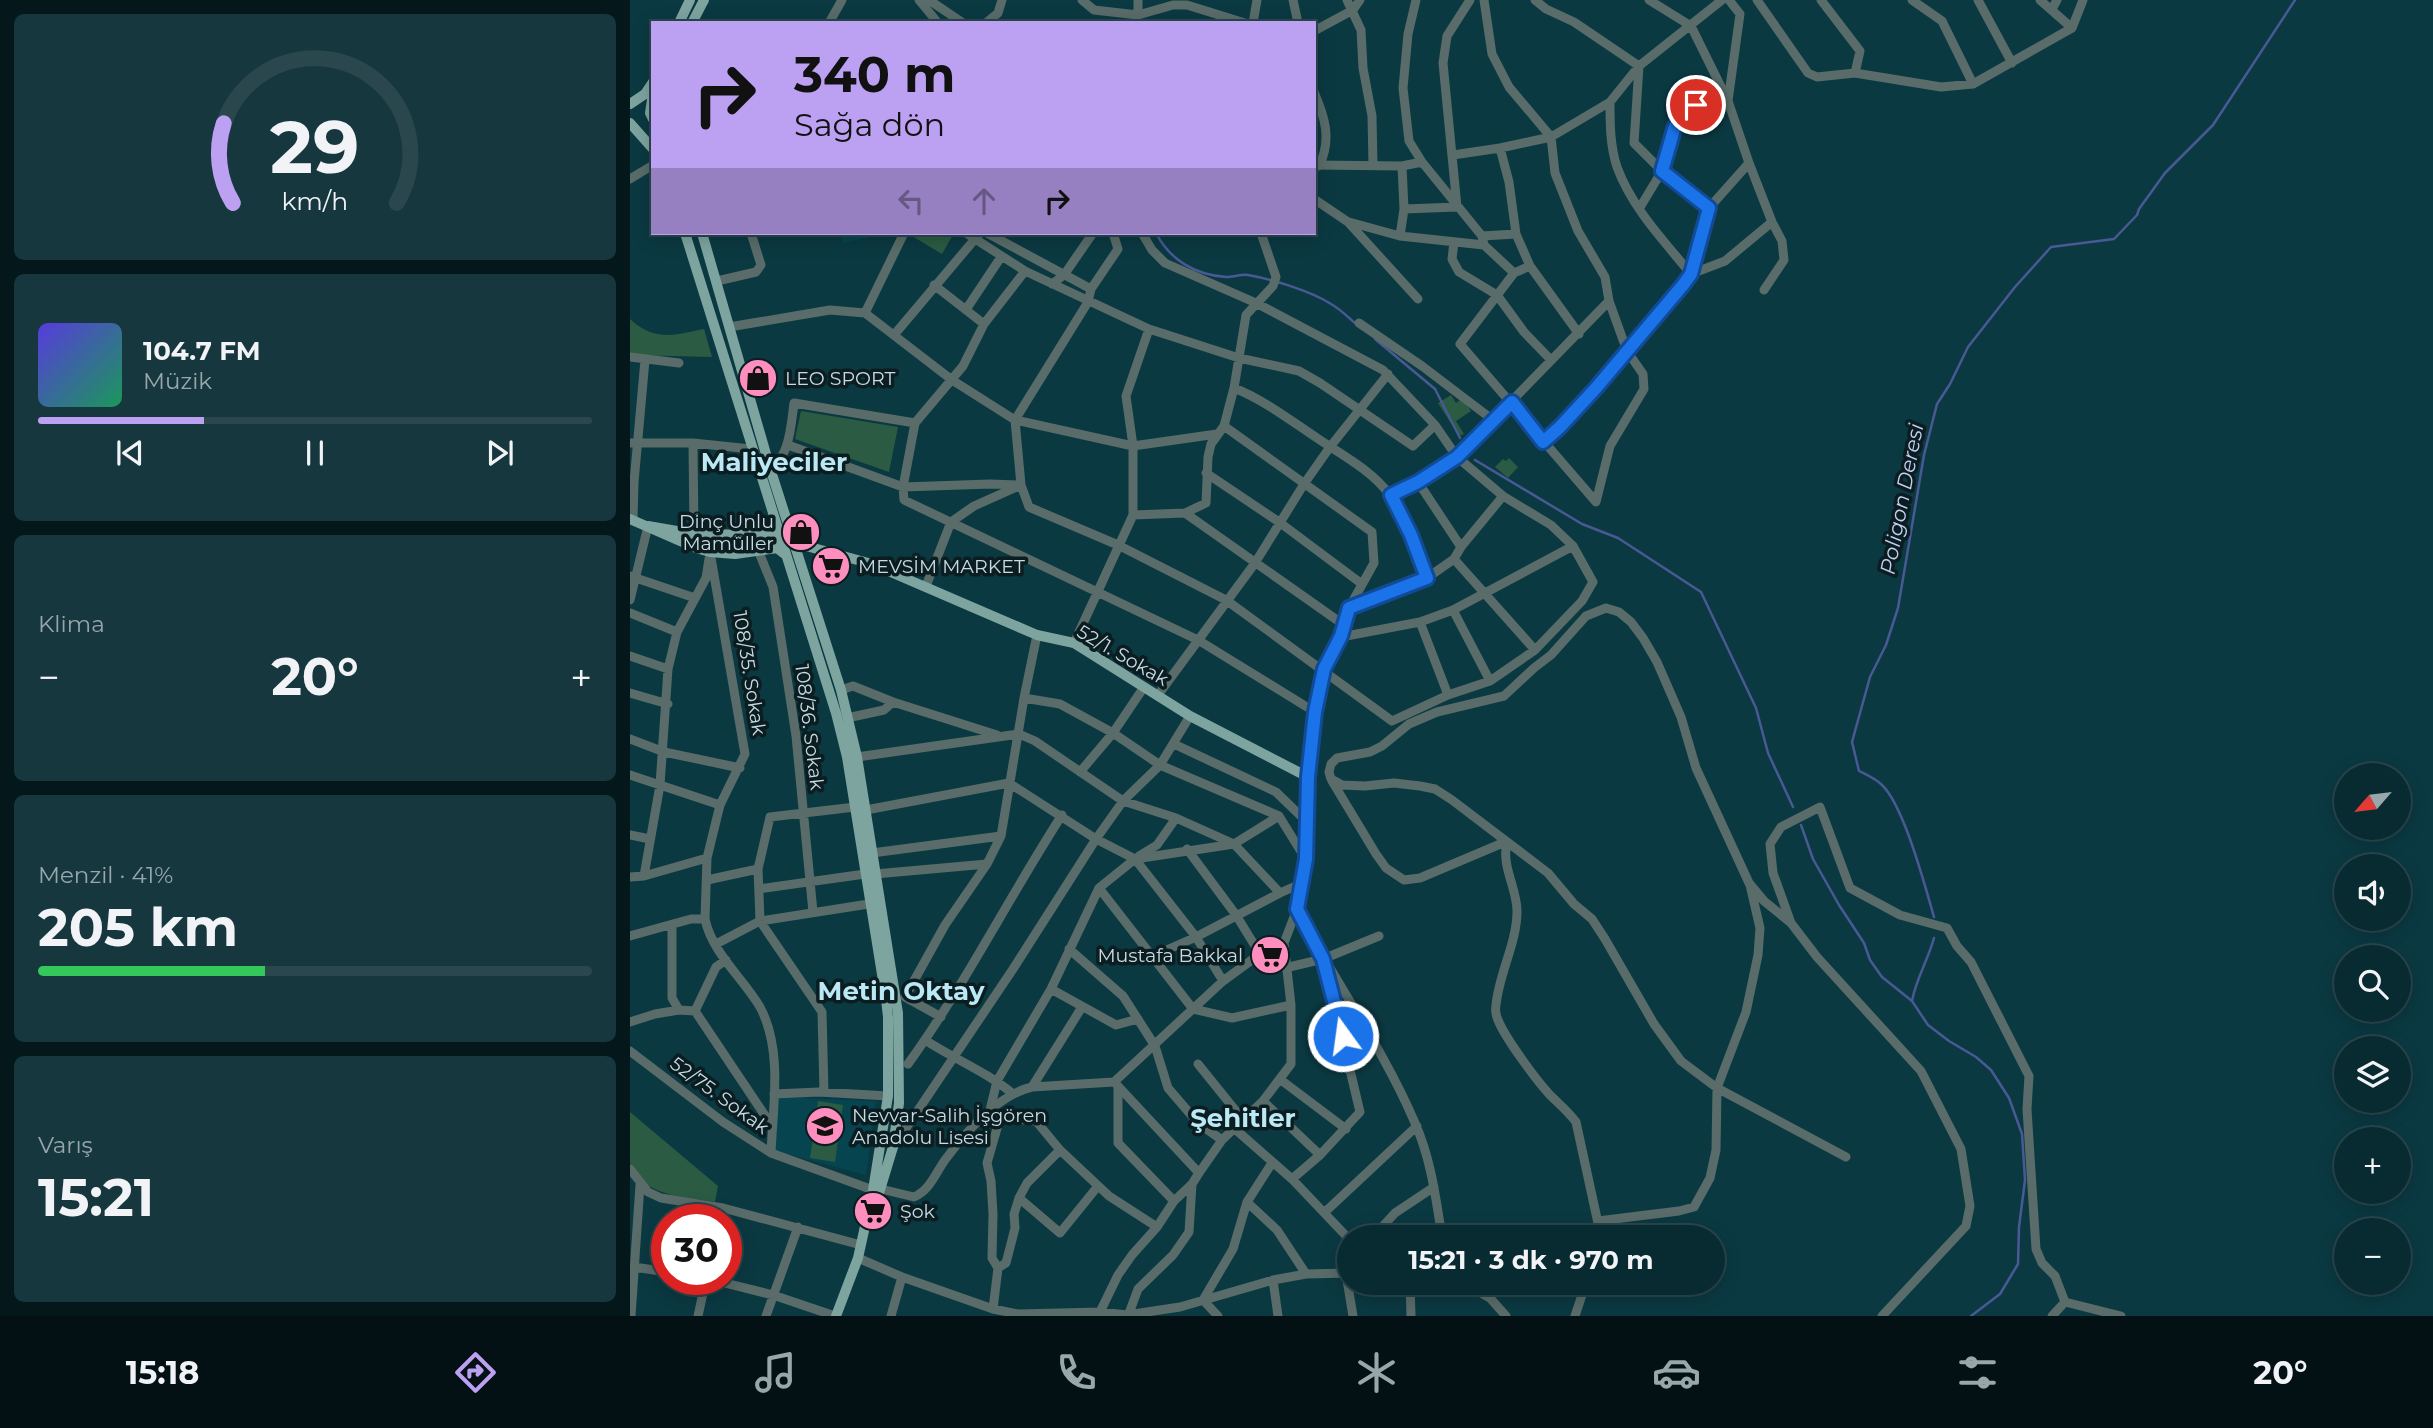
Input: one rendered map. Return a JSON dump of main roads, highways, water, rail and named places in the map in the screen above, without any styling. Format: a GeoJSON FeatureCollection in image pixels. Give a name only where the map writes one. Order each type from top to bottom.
{"type":"FeatureCollection","features":[{"type":"Feature","properties":{"kind":"main road"},"geometry":{"type":"LineString","coordinates":[[679,21],[690,0]]}},
{"type":"Feature","properties":{"kind":"main road"},"geometry":{"type":"LineString","coordinates":[[693,21],[704,0]]}},
{"type":"Feature","properties":{"kind":"main road"},"geometry":{"type":"LineString","coordinates":[[630,104],[645,94],[651,85]]}},
{"type":"Feature","properties":{"kind":"main road"},"geometry":{"type":"LineString","coordinates":[[630,104],[651,110]]}},
{"type":"Feature","properties":{"kind":"main road"},"geometry":{"type":"LineString","coordinates":[[651,111],[630,122],[651,147]]}},
{"type":"Feature","properties":{"kind":"main road"},"geometry":{"type":"LineString","coordinates":[[686,235],[728,363],[751,449],[764,470],[789,527],[784,542]]}},
{"type":"Feature","properties":{"kind":"main road"},"geometry":{"type":"LineString","coordinates":[[703,235],[729,327],[776,524],[784,542],[836,713],[861,808],[872,853],[870,874]]}},
{"type":"Feature","properties":{"kind":"main road"},"geometry":{"type":"LineString","coordinates":[[632,519],[710,552],[735,554],[784,542]]}},
{"type":"Feature","properties":{"kind":"main road"},"geometry":{"type":"LineString","coordinates":[[766,535],[776,524]]}},
{"type":"Feature","properties":{"kind":"main road","name":"52/1. Sokak"},"geometry":{"type":"LineString","coordinates":[[648,526],[694,534],[766,535],[872,564],[1037,635],[1073,643],[1190,716],[1308,777]]}},
{"type":"Feature","properties":{"kind":"main road"},"geometry":{"type":"LineString","coordinates":[[784,542],[802,566],[841,690],[857,757],[888,1017],[888,1096],[877,1190]]}},
{"type":"Feature","properties":{"kind":"main road"},"geometry":{"type":"LineString","coordinates":[[802,566],[807,554],[821,549]]}},
{"type":"Feature","properties":{"kind":"main road"},"geometry":{"type":"LineString","coordinates":[[835,1316],[858,1258],[877,1190],[893,1147],[899,1103],[898,1013],[874,903]]}},
{"type":"Feature","properties":{"kind":"waterway","name":"Poligon Deresi"},"geometry":{"type":"LineString","coordinates":[[1934,917],[1913,847],[1898,810],[1882,785],[1859,771],[1852,742],[1870,677],[1886,645],[1898,608],[1924,455],[1937,404],[1968,347],[2015,287],[2051,247],[2114,239],[2137,215],[2165,173],[2213,125],[2295,0]]}},
{"type":"Feature","properties":{"kind":"waterway"},"geometry":{"type":"LineString","coordinates":[[1157,235],[1168,251],[1194,269],[1215,276],[1248,275],[1291,286],[1331,304],[1356,324]]}},
{"type":"Feature","properties":{"kind":"waterway"},"geometry":{"type":"LineString","coordinates":[[1375,339],[1435,389],[1460,438]]}},
{"type":"Feature","properties":{"kind":"waterway"},"geometry":{"type":"LineString","coordinates":[[1475,460],[1582,524],[1618,538],[1701,592],[1756,708],[1768,753],[1793,807]]}},
{"type":"Feature","properties":{"kind":"waterway"},"geometry":{"type":"LineString","coordinates":[[1801,825],[1813,859],[1864,943],[1870,960],[1882,977],[1912,1001]]}},
{"type":"Feature","properties":{"kind":"waterway","name":"Poligon Deresi"},"geometry":{"type":"LineString","coordinates":[[1934,938],[1912,1001],[1928,1025],[1991,1070],[2009,1098],[2022,1134],[2025,1180],[2018,1264],[2000,1294],[1971,1316]]}},
{"type":"Feature","properties":{"kind":"place","name":"LEO SPORT"},"geometry":{"type":"Point","coordinates":[758,378]}},
{"type":"Feature","properties":{"kind":"place","name":"Dinç Unlu Mamüller"},"geometry":{"type":"Point","coordinates":[801,532]}},
{"type":"Feature","properties":{"kind":"place","name":"MEVSİM MARKET"},"geometry":{"type":"Point","coordinates":[831,566]}},
{"type":"Feature","properties":{"kind":"place","name":"Mustafa Bakkal"},"geometry":{"type":"Point","coordinates":[1270,955]}},
{"type":"Feature","properties":{"kind":"place","name":"Nevvar-Salih İşgören Anadolu Lisesi"},"geometry":{"type":"Point","coordinates":[825,1126]}},
{"type":"Feature","properties":{"kind":"place","name":"Şok"},"geometry":{"type":"Point","coordinates":[873,1211]}},
{"type":"Feature","properties":{"kind":"district","name":"Maliyeciler"},"geometry":{"type":"Point","coordinates":[774,462]}},
{"type":"Feature","properties":{"kind":"district","name":"Metin Oktay"},"geometry":{"type":"Point","coordinates":[901,991]}},
{"type":"Feature","properties":{"kind":"district","name":"Şehitler"},"geometry":{"type":"Point","coordinates":[1243,1118]}}]}
